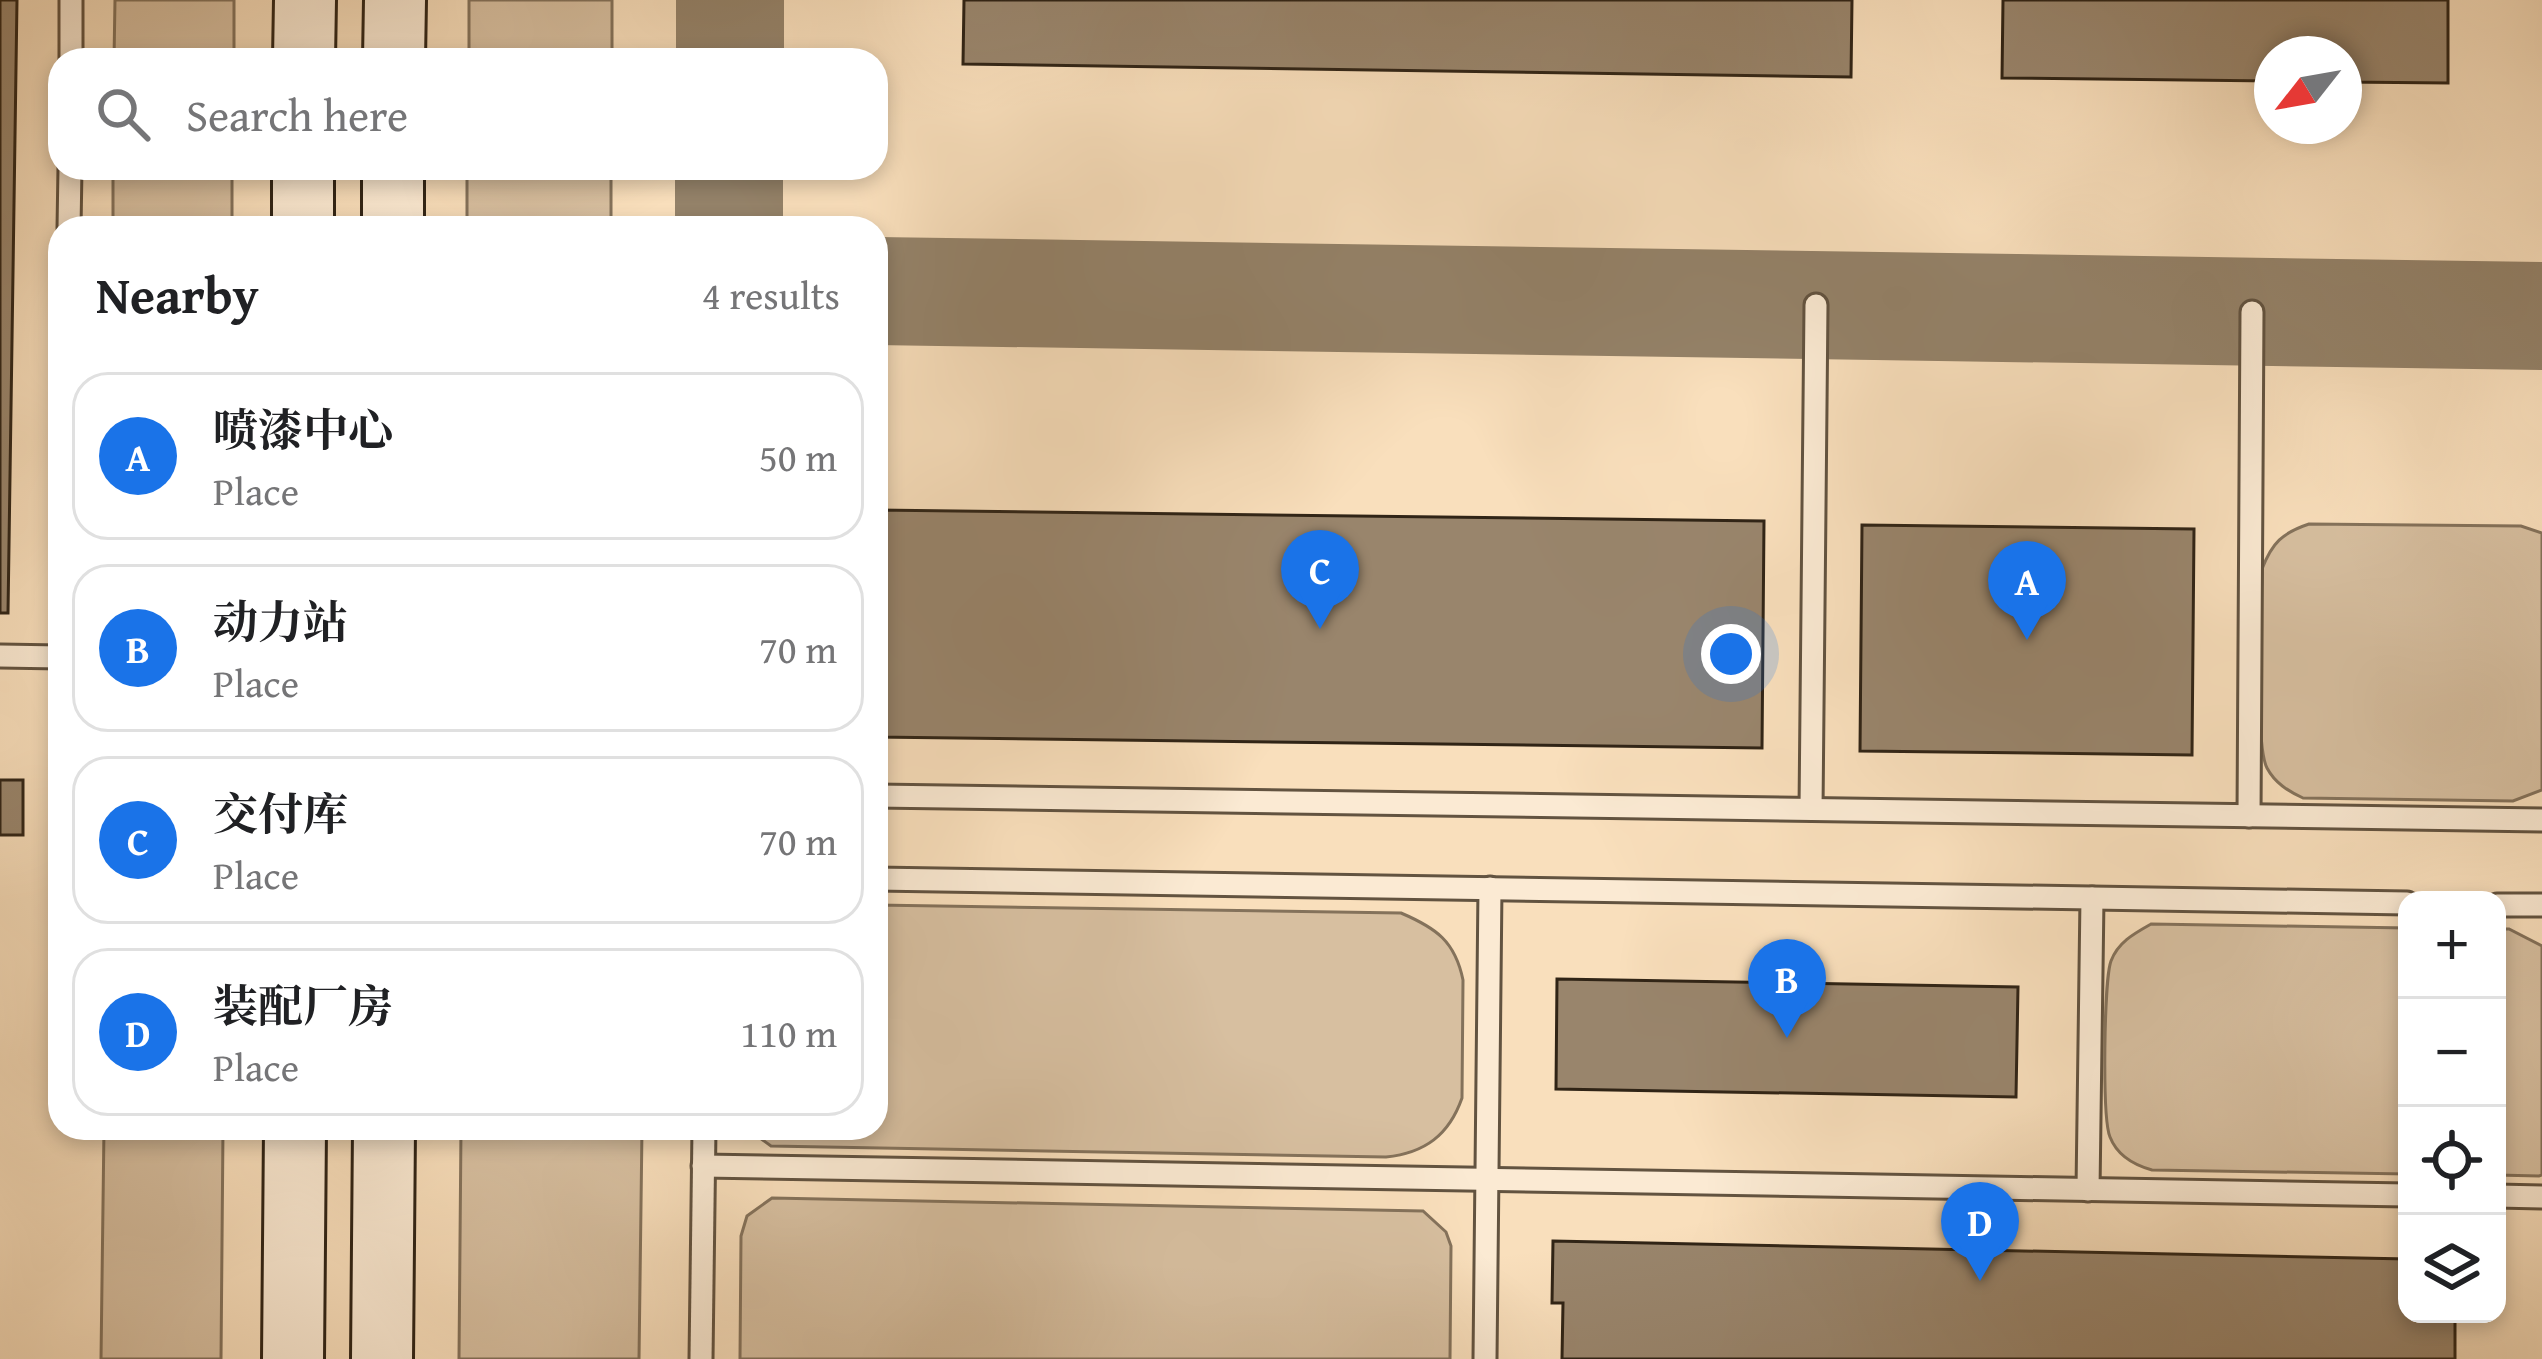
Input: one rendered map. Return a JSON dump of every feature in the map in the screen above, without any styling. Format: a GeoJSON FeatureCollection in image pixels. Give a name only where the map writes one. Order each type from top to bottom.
{"type":"FeatureCollection","features":[{"type":"Feature","properties":{"kind":"main road"},"geometry":{"type":"LineString","coordinates":[[304,48],[305,0]]}},
{"type":"Feature","properties":{"kind":"main road"},"geometry":{"type":"LineString","coordinates":[[394,48],[395,0]]}},
{"type":"Feature","properties":{"kind":"main road"},"geometry":{"type":"LineString","coordinates":[[303,216],[304,180]]}},
{"type":"Feature","properties":{"kind":"main road"},"geometry":{"type":"LineString","coordinates":[[393,180],[393,216]]}},
{"type":"Feature","properties":{"kind":"main road"},"geometry":{"type":"LineString","coordinates":[[293,1359],[295,1140]]}},
{"type":"Feature","properties":{"kind":"main road"},"geometry":{"type":"LineString","coordinates":[[382,1359],[384,1140]]}},
{"type":"Feature","properties":{"kind":"lane"},"geometry":{"type":"LineString","coordinates":[[71,0],[71,48]]}},
{"type":"Feature","properties":{"kind":"lane"},"geometry":{"type":"LineString","coordinates":[[69,216],[70,180]]}},
{"type":"Feature","properties":{"kind":"lane"},"geometry":{"type":"LineString","coordinates":[[1811,809],[1816,305]]}},
{"type":"Feature","properties":{"kind":"lane"},"geometry":{"type":"LineString","coordinates":[[2249,816],[2252,312]]}},
{"type":"Feature","properties":{"kind":"lane"},"geometry":{"type":"LineString","coordinates":[[0,656],[48,657]]}},
{"type":"Feature","properties":{"kind":"lane"},"geometry":{"type":"LineString","coordinates":[[888,796],[2542,820]]}},
{"type":"Feature","properties":{"kind":"lane"},"geometry":{"type":"LineString","coordinates":[[888,879],[2398,903]]}},
{"type":"Feature","properties":{"kind":"lane"},"geometry":{"type":"LineString","coordinates":[[1485,1359],[1490,889]]}},
{"type":"Feature","properties":{"kind":"lane"},"geometry":{"type":"LineString","coordinates":[[2088,1190],[2092,898]]}},
{"type":"Feature","properties":{"kind":"lane"},"geometry":{"type":"LineString","coordinates":[[2506,904],[2542,905]]}},
{"type":"Feature","properties":{"kind":"lane"},"geometry":{"type":"LineString","coordinates":[[701,1359],[704,1140]]}},
{"type":"Feature","properties":{"kind":"lane"},"geometry":{"type":"LineString","coordinates":[[704,1166],[2398,1195]]}},
{"type":"Feature","properties":{"kind":"lane"},"geometry":{"type":"LineString","coordinates":[[2506,1196],[2542,1197]]}},
{"type":"Feature","properties":{"kind":"shaded area"},"geometry":{"type":"Polygon","coordinates":[[[115,0],[234,0],[234,48],[114,48],[115,0]]]}},
{"type":"Feature","properties":{"kind":"shaded area"},"geometry":{"type":"Polygon","coordinates":[[[469,0],[612,0],[612,48],[469,48],[469,0]]]}},
{"type":"Feature","properties":{"kind":"shaded area"},"geometry":{"type":"Polygon","coordinates":[[[113,180],[232,180],[232,216],[113,216],[113,180]]]}},
{"type":"Feature","properties":{"kind":"shaded area"},"geometry":{"type":"Polygon","coordinates":[[[467,180],[611,180],[611,216],[467,216],[467,180]]]}},
{"type":"Feature","properties":{"kind":"shaded area"},"geometry":{"type":"Polygon","coordinates":[[[2309,524],[2521,526],[2542,533],[2542,790],[2513,801],[2303,798],[2274,778],[2263,754],[2261,732],[2262,569],[2279,540],[2309,524]]]}},
{"type":"Feature","properties":{"kind":"shaded area"},"geometry":{"type":"Polygon","coordinates":[[[888,905],[1401,913],[1442,937],[1455,955],[1463,980],[1462,1098],[1443,1132],[1412,1151],[1386,1157],[771,1146],[763,1140],[888,1140],[888,905]]]}},
{"type":"Feature","properties":{"kind":"shaded area"},"geometry":{"type":"Polygon","coordinates":[[[2151,924],[2398,928],[2398,1174],[2152,1170],[2122,1154],[2107,1125],[2105,1020],[2111,961],[2133,935],[2151,924]]]}},
{"type":"Feature","properties":{"kind":"shaded area"},"geometry":{"type":"Polygon","coordinates":[[[2506,929],[2542,946],[2539,1176],[2506,1175],[2506,929]]]}},
{"type":"Feature","properties":{"kind":"shaded area"},"geometry":{"type":"Polygon","coordinates":[[[104,1140],[223,1140],[221,1359],[101,1359],[104,1140]]]}},
{"type":"Feature","properties":{"kind":"shaded area"},"geometry":{"type":"Polygon","coordinates":[[[461,1140],[642,1140],[639,1359],[459,1359],[461,1140]]]}},
{"type":"Feature","properties":{"kind":"shaded area"},"geometry":{"type":"Polygon","coordinates":[[[772,1198],[1423,1211],[1446,1232],[1451,1246],[1450,1359],[740,1359],[741,1236],[747,1216],[772,1198]]]}},
{"type":"Feature","properties":{"kind":"building"},"geometry":{"type":"Polygon","coordinates":[[[0,0],[17,0],[8,613],[0,613],[0,0]]]}},
{"type":"Feature","properties":{"kind":"building"},"geometry":{"type":"Polygon","coordinates":[[[964,0],[1852,0],[1851,77],[963,64],[964,0]]]}},
{"type":"Feature","properties":{"kind":"building"},"geometry":{"type":"Polygon","coordinates":[[[2003,0],[2448,0],[2448,83],[2362,82],[2362,36],[2254,36],[2254,81],[2002,78],[2003,0]]]}},
{"type":"Feature","properties":{"kind":"building"},"geometry":{"type":"Polygon","coordinates":[[[888,510],[1764,521],[1762,748],[888,737],[888,510]]]}},
{"type":"Feature","properties":{"kind":"building"},"geometry":{"type":"Polygon","coordinates":[[[1862,525],[2194,529],[2192,755],[1860,751],[1862,525]]]}},
{"type":"Feature","properties":{"kind":"building"},"geometry":{"type":"Polygon","coordinates":[[[0,780],[23,780],[23,835],[0,835],[0,780]]]}},
{"type":"Feature","properties":{"kind":"building"},"geometry":{"type":"Polygon","coordinates":[[[1557,979],[2018,987],[2016,1097],[1556,1089],[1557,979]]]}},
{"type":"Feature","properties":{"kind":"building"},"geometry":{"type":"Polygon","coordinates":[[[1553,1241],[2398,1259],[2398,1323],[2455,1323],[2455,1359],[1562,1359],[1563,1303],[1552,1303],[1553,1241]]]}},
{"type":"Feature","properties":{"kind":"taxiway"},"geometry":{"type":"LineString","coordinates":[[730,0],[730,48]]}},
{"type":"Feature","properties":{"kind":"taxiway"},"geometry":{"type":"LineString","coordinates":[[729,180],[729,216]]}},
{"type":"Feature","properties":{"kind":"taxiway"},"geometry":{"type":"LineString","coordinates":[[888,291],[2542,316]]}},
{"type":"Feature","properties":{"kind":"place","name":"交付库"},"geometry":{"type":"Point","coordinates":[1320,629]}},
{"type":"Feature","properties":{"kind":"place","name":"喷漆中心"},"geometry":{"type":"Point","coordinates":[2027,640]}},
{"type":"Feature","properties":{"kind":"place","name":"动力站"},"geometry":{"type":"Point","coordinates":[1787,1038]}},
{"type":"Feature","properties":{"kind":"place","name":"装配厂房"},"geometry":{"type":"Point","coordinates":[1980,1281]}}]}
